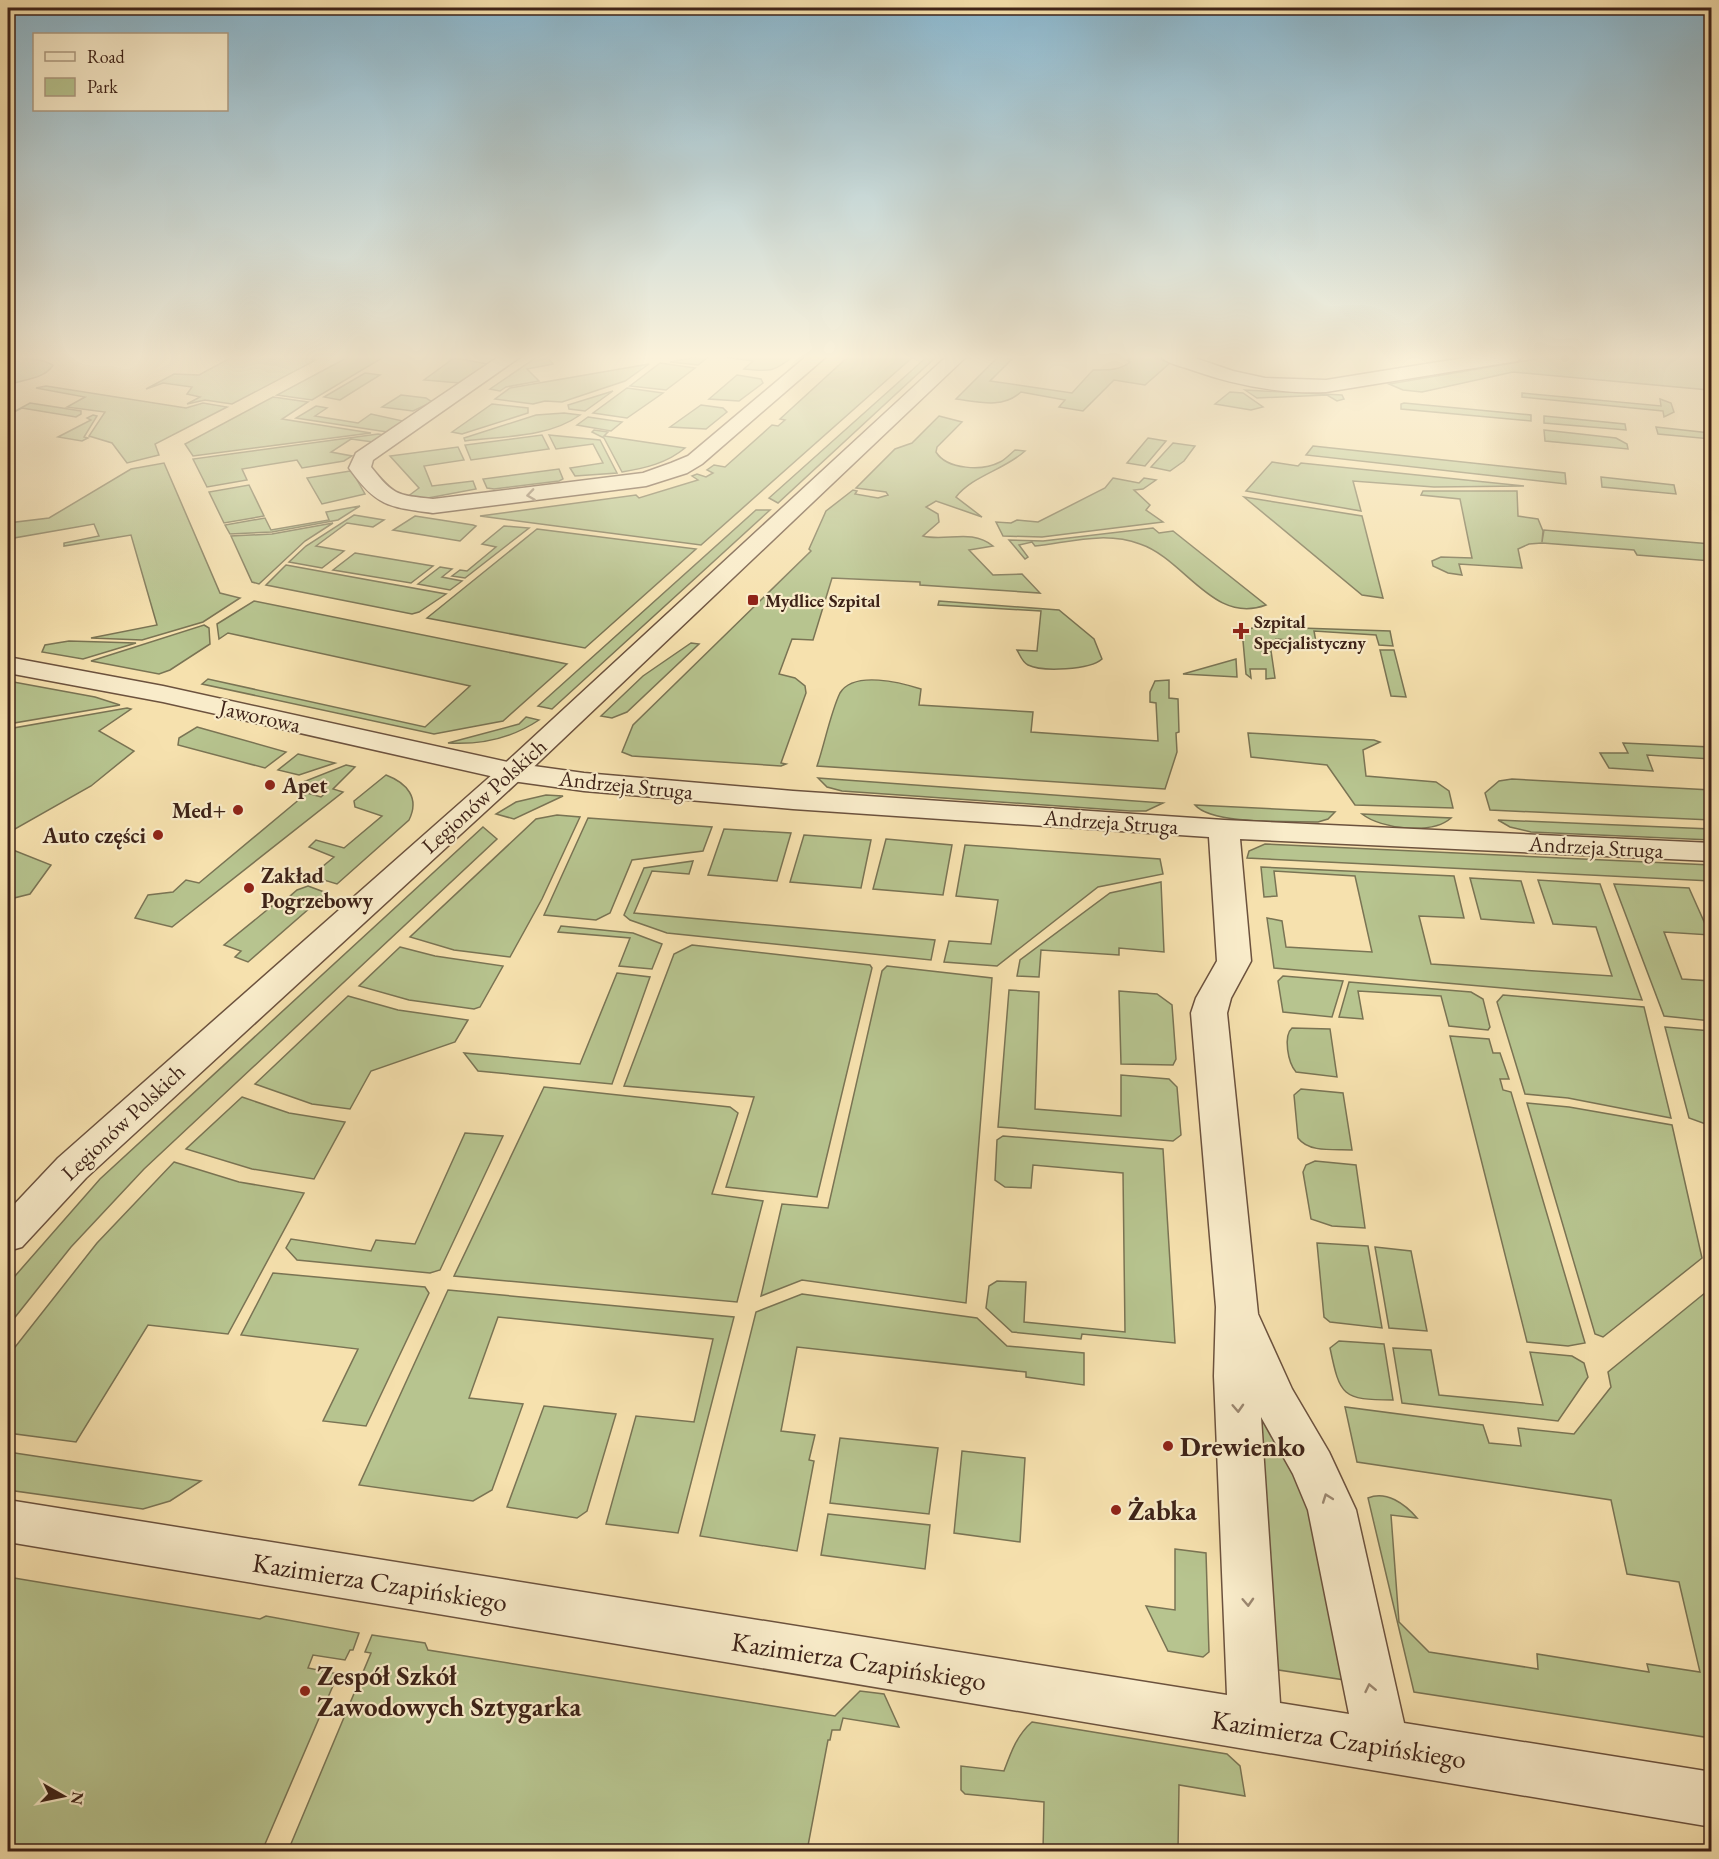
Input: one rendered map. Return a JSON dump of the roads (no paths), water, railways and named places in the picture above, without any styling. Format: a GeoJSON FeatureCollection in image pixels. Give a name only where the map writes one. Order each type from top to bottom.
{"type":"FeatureCollection","features":[{"type":"Feature","properties":{"kind":"street"},"geometry":{"type":"LineString","coordinates":[[386,442],[363,457],[360,468],[377,491],[393,500],[433,506],[625,482],[663,474],[679,468],[718,442]]}},
{"type":"Feature","properties":{"kind":"street","name":"Legionów Polskich"},"geometry":{"type":"LineString","coordinates":[[8,1236],[72,1168],[512,772],[866,442]]}},
{"type":"Feature","properties":{"kind":"street","name":"Jaworowa"},"geometry":{"type":"LineString","coordinates":[[8,665],[163,694],[512,772]]}},
{"type":"Feature","properties":{"kind":"street","name":"Andrzeja Struga"},"geometry":{"type":"LineString","coordinates":[[512,772],[666,790],[1224,829],[1712,852]]}},
{"type":"Feature","properties":{"kind":"street"},"geometry":{"type":"LineString","coordinates":[[1224,829],[1234,961],[1232,969],[1211,999],[1209,1013],[1236,1307],[1236,1376],[1255,1725]]}},
{"type":"Feature","properties":{"kind":"street"},"geometry":{"type":"LineString","coordinates":[[1236,1307],[1272,1397],[1313,1466],[1332,1510],[1382,1745]]}},
{"type":"Feature","properties":{"kind":"street","name":"Kazimierza Czapińskiego"},"geometry":{"type":"LineString","coordinates":[[8,1521],[1712,1800]]}},
{"type":"Feature","properties":{"kind":"place","name":"Mydlice Szpital"},"geometry":{"type":"Point","coordinates":[753,600]}},
{"type":"Feature","properties":{"kind":"place","name":"Szpital Specjalistyczny"},"geometry":{"type":"Point","coordinates":[1241,631]}},
{"type":"Feature","properties":{"kind":"place","name":"Apet"},"geometry":{"type":"Point","coordinates":[270,785]}},
{"type":"Feature","properties":{"kind":"place","name":"Med+"},"geometry":{"type":"Point","coordinates":[238,810]}},
{"type":"Feature","properties":{"kind":"place","name":"Auto części"},"geometry":{"type":"Point","coordinates":[158,835]}},
{"type":"Feature","properties":{"kind":"place","name":"Zakład Pogrzebowy"},"geometry":{"type":"Point","coordinates":[249,888]}},
{"type":"Feature","properties":{"kind":"place","name":"Drewienko"},"geometry":{"type":"Point","coordinates":[1168,1446]}},
{"type":"Feature","properties":{"kind":"place","name":"Żabka"},"geometry":{"type":"Point","coordinates":[1116,1510]}},
{"type":"Feature","properties":{"kind":"place","name":"Zespół Szkół Zawodowych Sztygarka"},"geometry":{"type":"Point","coordinates":[305,1691]}}]}
